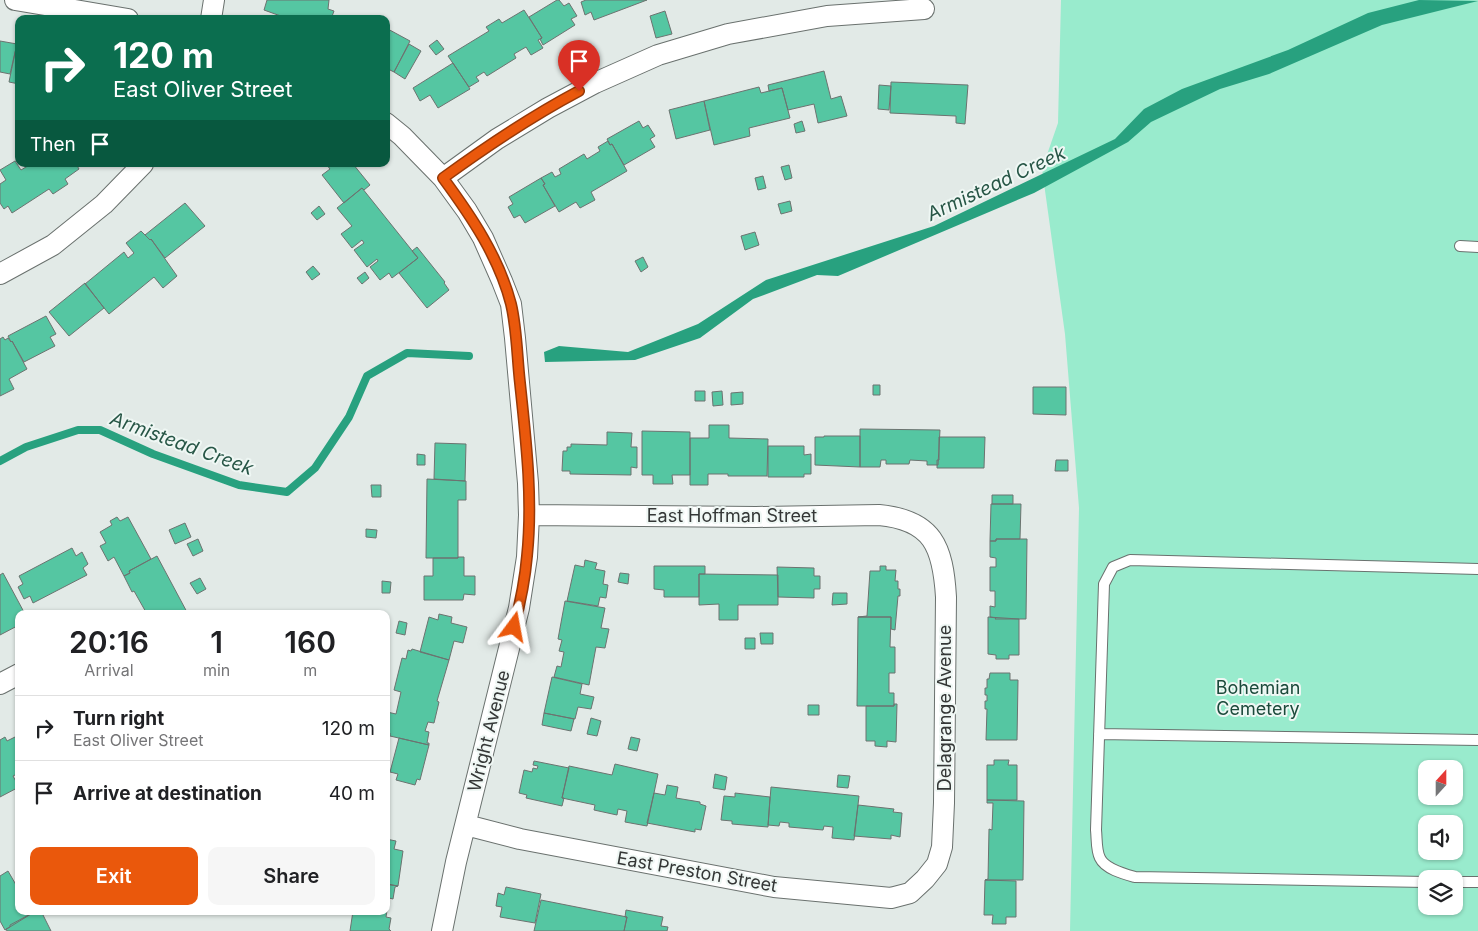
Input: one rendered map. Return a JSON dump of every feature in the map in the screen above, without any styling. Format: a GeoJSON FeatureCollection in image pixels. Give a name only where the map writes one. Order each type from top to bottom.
{"type":"FeatureCollection","features":[{"type":"Feature","properties":{"kind":"street"},"geometry":{"type":"LineString","coordinates":[[15,0],[104,15]]}},
{"type":"Feature","properties":{"kind":"street"},"geometry":{"type":"LineString","coordinates":[[212,15],[214,0]]}},
{"type":"Feature","properties":{"kind":"street"},"geometry":{"type":"LineString","coordinates":[[443,178],[498,138],[548,108],[594,83],[658,55],[728,34],[827,16],[924,9]]}},
{"type":"Feature","properties":{"kind":"street","name":"Wright Avenue"},"geometry":{"type":"LineString","coordinates":[[390,126],[443,178],[467,211],[495,262],[510,304],[522,407],[529,515],[527,557],[519,608],[456,862],[442,931]]}},
{"type":"Feature","properties":{"kind":"street"},"geometry":{"type":"LineString","coordinates":[[0,274],[53,245],[104,204],[140,167]]}},
{"type":"Feature","properties":{"kind":"street","name":"East Hoffman Street"},"geometry":{"type":"LineString","coordinates":[[529,515],[878,515],[896,516],[913,523],[929,535]]}},
{"type":"Feature","properties":{"kind":"street","name":"Delagrange Avenue"},"geometry":{"type":"LineString","coordinates":[[925,879],[937,864],[942,847],[944,803],[945,581],[938,549],[929,535]]}},
{"type":"Feature","properties":{"kind":"street"},"geometry":{"type":"LineString","coordinates":[[0,684],[15,676]]}},
{"type":"Feature","properties":{"kind":"street","name":"East Preston Street"},"geometry":{"type":"LineString","coordinates":[[466,826],[520,839],[774,887],[892,898],[910,893],[925,879]]}},
{"type":"Feature","properties":{"kind":"lane"},"geometry":{"type":"LineString","coordinates":[[1460,246],[1478,247]]}},
{"type":"Feature","properties":{"kind":"lane"},"geometry":{"type":"LineString","coordinates":[[1418,882],[1134,877],[1118,873],[1100,859],[1097,846],[1104,584],[1113,567],[1130,560],[1478,569]]}},
{"type":"Feature","properties":{"kind":"lane"},"geometry":{"type":"LineString","coordinates":[[1099,734],[1478,740]]}},
{"type":"Feature","properties":{"kind":"lane"},"geometry":{"type":"LineString","coordinates":[[1463,882],[1478,882]]}},
{"type":"Feature","properties":{"kind":"green space","name":"Bohemian Cemetery"},"geometry":{"type":"Polygon","coordinates":[[[1061,0],[1478,0],[1478,931],[1070,931],[1079,508],[1065,334],[1042,169],[1058,123],[1061,0]]]}},
{"type":"Feature","properties":{"kind":"shaded area"},"geometry":{"type":"Polygon","coordinates":[[[1419,0],[1478,1],[1382,25],[1269,74],[1220,89],[1151,122],[1128,142],[1034,193],[838,276],[817,275],[753,299],[700,338],[635,360],[545,362],[544,352],[559,346],[628,352],[698,324],[766,280],[934,226],[1115,139],[1144,109],[1182,89],[1288,50],[1368,13],[1419,0]]]}},
{"type":"Feature","properties":{"kind":"building"},"geometry":{"type":"Polygon","coordinates":[[[267,0],[329,0],[328,9],[334,11],[332,15],[278,15],[264,10],[267,0]]]}},
{"type":"Feature","properties":{"kind":"building"},"geometry":{"type":"Polygon","coordinates":[[[557,0],[564,6],[569,3],[577,16],[571,19],[575,25],[543,45],[540,39],[542,38],[529,17],[557,0]]]}},
{"type":"Feature","properties":{"kind":"building"},"geometry":{"type":"Polygon","coordinates":[[[586,0],[647,0],[594,20],[591,12],[585,15],[581,2],[586,0]]]}},
{"type":"Feature","properties":{"kind":"building"},"geometry":{"type":"Polygon","coordinates":[[[524,10],[542,38],[538,40],[543,48],[531,55],[526,47],[514,54],[516,58],[487,76],[484,72],[476,77],[479,81],[469,87],[448,56],[489,31],[486,27],[499,19],[502,23],[524,10]]]}},
{"type":"Feature","properties":{"kind":"building"},"geometry":{"type":"Polygon","coordinates":[[[665,11],[672,34],[656,38],[650,16],[665,11]]]}},
{"type":"Feature","properties":{"kind":"building"},"geometry":{"type":"Polygon","coordinates":[[[390,30],[410,41],[394,72],[390,70],[390,30]]]}},
{"type":"Feature","properties":{"kind":"building"},"geometry":{"type":"Polygon","coordinates":[[[437,40],[444,49],[436,55],[429,46],[437,40]]]}},
{"type":"Feature","properties":{"kind":"building"},"geometry":{"type":"Polygon","coordinates":[[[0,41],[15,44],[10,74],[0,72],[0,41]]]}},
{"type":"Feature","properties":{"kind":"building"},"geometry":{"type":"Polygon","coordinates":[[[409,44],[421,51],[405,79],[394,72],[409,44]]]}},
{"type":"Feature","properties":{"kind":"building"},"geometry":{"type":"Polygon","coordinates":[[[15,53],[15,83],[9,82],[15,53]]]}},
{"type":"Feature","properties":{"kind":"building"},"geometry":{"type":"Polygon","coordinates":[[[453,63],[470,89],[438,108],[430,95],[420,101],[413,88],[453,63]]]}},
{"type":"Feature","properties":{"kind":"building"},"geometry":{"type":"Polygon","coordinates":[[[824,71],[831,99],[841,96],[847,116],[818,123],[814,104],[788,110],[782,88],[769,91],[768,85],[824,71]]]}},
{"type":"Feature","properties":{"kind":"building"},"geometry":{"type":"Polygon","coordinates":[[[891,82],[968,85],[965,124],[956,123],[956,116],[890,113],[891,82]]]}},
{"type":"Feature","properties":{"kind":"building"},"geometry":{"type":"Polygon","coordinates":[[[879,85],[891,86],[889,110],[878,109],[879,85]]]}},
{"type":"Feature","properties":{"kind":"building"},"geometry":{"type":"Polygon","coordinates":[[[759,87],[761,93],[782,88],[790,118],[749,128],[750,136],[714,145],[704,101],[759,87]]]}},
{"type":"Feature","properties":{"kind":"building"},"geometry":{"type":"Polygon","coordinates":[[[704,101],[710,130],[676,139],[669,110],[704,101]]]}},
{"type":"Feature","properties":{"kind":"building"},"geometry":{"type":"Polygon","coordinates":[[[639,121],[643,128],[648,125],[655,136],[650,139],[655,147],[624,165],[607,139],[639,121]]]}},
{"type":"Feature","properties":{"kind":"building"},"geometry":{"type":"Polygon","coordinates":[[[802,121],[805,131],[796,133],[794,124],[802,121]]]}},
{"type":"Feature","properties":{"kind":"building"},"geometry":{"type":"Polygon","coordinates":[[[608,141],[610,145],[612,144],[627,171],[591,192],[595,200],[580,208],[576,202],[559,212],[543,185],[545,184],[541,178],[552,172],[555,177],[561,174],[559,169],[584,154],[587,159],[600,151],[598,147],[608,141]]]}},
{"type":"Feature","properties":{"kind":"building"},"geometry":{"type":"Polygon","coordinates":[[[15,161],[15,167],[19,167],[21,170],[26,167],[78,167],[79,169],[65,179],[68,184],[53,194],[49,189],[12,213],[8,206],[4,209],[0,203],[0,184],[6,180],[0,170],[15,161]]]}},
{"type":"Feature","properties":{"kind":"building"},"geometry":{"type":"Polygon","coordinates":[[[789,165],[792,178],[785,180],[781,167],[789,165]]]}},
{"type":"Feature","properties":{"kind":"building"},"geometry":{"type":"Polygon","coordinates":[[[328,167],[355,167],[370,185],[364,190],[362,188],[344,203],[322,175],[330,169],[328,167]]]}},
{"type":"Feature","properties":{"kind":"building"},"geometry":{"type":"Polygon","coordinates":[[[763,176],[766,188],[758,190],[755,178],[763,176]]]}},
{"type":"Feature","properties":{"kind":"building"},"geometry":{"type":"Polygon","coordinates":[[[541,178],[555,206],[525,223],[520,215],[514,218],[508,207],[513,204],[509,197],[541,178]]]}},
{"type":"Feature","properties":{"kind":"building"},"geometry":{"type":"Polygon","coordinates":[[[362,188],[418,258],[392,278],[389,273],[380,280],[370,267],[378,261],[377,259],[367,267],[354,250],[364,243],[362,240],[352,248],[341,234],[352,226],[337,208],[362,188]]]}},
{"type":"Feature","properties":{"kind":"building"},"geometry":{"type":"Polygon","coordinates":[[[790,201],[792,211],[781,214],[778,204],[790,201]]]}},
{"type":"Feature","properties":{"kind":"building"},"geometry":{"type":"Polygon","coordinates":[[[185,203],[205,226],[165,258],[151,239],[145,235],[185,203]]]}},
{"type":"Feature","properties":{"kind":"building"},"geometry":{"type":"Polygon","coordinates":[[[319,206],[325,214],[317,220],[311,213],[319,206]]]}},
{"type":"Feature","properties":{"kind":"building"},"geometry":{"type":"Polygon","coordinates":[[[141,231],[151,239],[177,276],[163,288],[154,277],[109,314],[85,284],[124,252],[128,258],[134,253],[126,243],[141,231]]]}},
{"type":"Feature","properties":{"kind":"building"},"geometry":{"type":"Polygon","coordinates":[[[755,232],[759,245],[745,250],[741,236],[755,232]]]}},
{"type":"Feature","properties":{"kind":"building"},"geometry":{"type":"Polygon","coordinates":[[[417,247],[445,282],[449,290],[427,308],[399,273],[418,258],[412,251],[417,247]]]}},
{"type":"Feature","properties":{"kind":"building"},"geometry":{"type":"Polygon","coordinates":[[[643,257],[648,267],[641,272],[635,261],[643,257]]]}},
{"type":"Feature","properties":{"kind":"building"},"geometry":{"type":"Polygon","coordinates":[[[313,266],[320,274],[312,280],[306,272],[313,266]]]}},
{"type":"Feature","properties":{"kind":"building"},"geometry":{"type":"Polygon","coordinates":[[[365,272],[369,278],[362,284],[357,278],[365,272]]]}},
{"type":"Feature","properties":{"kind":"building"},"geometry":{"type":"Polygon","coordinates":[[[85,283],[104,308],[69,336],[49,312],[85,283]]]}},
{"type":"Feature","properties":{"kind":"building"},"geometry":{"type":"Polygon","coordinates":[[[46,316],[56,334],[50,337],[55,346],[24,362],[8,336],[46,316]]]}},
{"type":"Feature","properties":{"kind":"building"},"geometry":{"type":"Polygon","coordinates":[[[3,337],[5,340],[8,338],[12,341],[27,369],[9,379],[14,389],[0,396],[0,339],[3,337]]]}},
{"type":"Feature","properties":{"kind":"building"},"geometry":{"type":"Polygon","coordinates":[[[873,385],[880,385],[880,395],[873,395],[873,385]]]}},
{"type":"Feature","properties":{"kind":"building"},"geometry":{"type":"Polygon","coordinates":[[[1033,387],[1066,387],[1066,415],[1033,414],[1033,387]]]}},
{"type":"Feature","properties":{"kind":"building"},"geometry":{"type":"Polygon","coordinates":[[[695,391],[705,391],[705,401],[695,401],[695,391]]]}},
{"type":"Feature","properties":{"kind":"building"},"geometry":{"type":"Polygon","coordinates":[[[722,391],[723,405],[713,406],[712,392],[722,391]]]}},
{"type":"Feature","properties":{"kind":"building"},"geometry":{"type":"Polygon","coordinates":[[[743,392],[743,404],[731,405],[731,393],[743,392]]]}},
{"type":"Feature","properties":{"kind":"building"},"geometry":{"type":"Polygon","coordinates":[[[709,425],[729,425],[729,438],[768,439],[767,476],[708,474],[708,485],[690,485],[690,438],[709,438],[709,425]]]}},
{"type":"Feature","properties":{"kind":"building"},"geometry":{"type":"Polygon","coordinates":[[[860,429],[940,430],[938,465],[927,465],[927,461],[910,460],[909,464],[886,464],[886,460],[881,460],[880,467],[860,467],[860,429]]]}},
{"type":"Feature","properties":{"kind":"building"},"geometry":{"type":"Polygon","coordinates":[[[642,431],[690,432],[690,475],[672,475],[673,484],[653,484],[653,475],[642,475],[642,431]]]}},
{"type":"Feature","properties":{"kind":"building"},"geometry":{"type":"Polygon","coordinates":[[[607,432],[632,433],[631,447],[637,447],[637,468],[631,467],[631,475],[570,474],[570,471],[562,471],[563,451],[567,451],[567,447],[571,447],[571,444],[607,445],[607,432]]]}},
{"type":"Feature","properties":{"kind":"building"},"geometry":{"type":"Polygon","coordinates":[[[860,436],[860,467],[815,465],[815,437],[860,436]]]}},
{"type":"Feature","properties":{"kind":"building"},"geometry":{"type":"Polygon","coordinates":[[[939,437],[985,437],[984,468],[937,468],[939,437]]]}},
{"type":"Feature","properties":{"kind":"building"},"geometry":{"type":"Polygon","coordinates":[[[435,443],[466,444],[465,481],[434,479],[435,443]]]}},
{"type":"Feature","properties":{"kind":"building"},"geometry":{"type":"Polygon","coordinates":[[[768,446],[804,446],[804,455],[811,454],[811,474],[804,474],[804,477],[768,477],[768,446]]]}},
{"type":"Feature","properties":{"kind":"building"},"geometry":{"type":"Polygon","coordinates":[[[417,454],[425,455],[425,465],[417,465],[417,454]]]}},
{"type":"Feature","properties":{"kind":"building"},"geometry":{"type":"Polygon","coordinates":[[[1056,460],[1068,460],[1068,471],[1055,471],[1056,460]]]}},
{"type":"Feature","properties":{"kind":"building"},"geometry":{"type":"Polygon","coordinates":[[[427,479],[466,481],[466,500],[458,500],[458,558],[426,558],[427,479]]]}},
{"type":"Feature","properties":{"kind":"building"},"geometry":{"type":"Polygon","coordinates":[[[371,485],[381,485],[381,497],[372,497],[371,485]]]}},
{"type":"Feature","properties":{"kind":"building"},"geometry":{"type":"Polygon","coordinates":[[[992,495],[1013,495],[1013,504],[992,504],[992,495]]]}},
{"type":"Feature","properties":{"kind":"building"},"geometry":{"type":"Polygon","coordinates":[[[991,504],[1021,504],[1020,539],[996,539],[996,541],[990,541],[991,504]]]}},
{"type":"Feature","properties":{"kind":"building"},"geometry":{"type":"Polygon","coordinates":[[[117,517],[120,521],[128,517],[151,559],[129,571],[130,573],[124,576],[114,557],[108,561],[100,546],[106,543],[100,532],[112,525],[110,521],[117,517]]]}},
{"type":"Feature","properties":{"kind":"building"},"geometry":{"type":"Polygon","coordinates":[[[185,523],[191,537],[175,544],[169,530],[185,523]]]}},
{"type":"Feature","properties":{"kind":"building"},"geometry":{"type":"Polygon","coordinates":[[[366,529],[377,530],[376,538],[366,537],[366,529]]]}},
{"type":"Feature","properties":{"kind":"building"},"geometry":{"type":"Polygon","coordinates":[[[198,539],[203,551],[193,556],[187,544],[198,539]]]}},
{"type":"Feature","properties":{"kind":"building"},"geometry":{"type":"Polygon","coordinates":[[[996,539],[1027,539],[1026,619],[995,619],[990,617],[990,606],[995,607],[995,591],[990,591],[990,567],[996,567],[996,558],[990,557],[990,541],[996,541],[996,539]]]}},
{"type":"Feature","properties":{"kind":"building"},"geometry":{"type":"Polygon","coordinates":[[[72,548],[76,556],[82,552],[88,564],[83,568],[87,575],[33,603],[30,596],[24,599],[18,587],[23,584],[19,576],[72,548]]]}},
{"type":"Feature","properties":{"kind":"building"},"geometry":{"type":"Polygon","coordinates":[[[157,556],[186,610],[145,610],[134,591],[132,592],[124,576],[130,573],[129,571],[157,556]]]}},
{"type":"Feature","properties":{"kind":"building"},"geometry":{"type":"Polygon","coordinates":[[[464,557],[464,576],[475,576],[475,595],[464,594],[463,600],[424,600],[424,576],[433,576],[433,558],[464,557]]]}},
{"type":"Feature","properties":{"kind":"building"},"geometry":{"type":"Polygon","coordinates":[[[585,560],[597,563],[595,569],[605,571],[603,584],[608,585],[606,598],[600,597],[598,606],[567,601],[575,565],[584,567],[585,560]]]}},
{"type":"Feature","properties":{"kind":"building"},"geometry":{"type":"Polygon","coordinates":[[[654,566],[705,566],[705,574],[699,574],[699,597],[664,597],[664,590],[654,589],[654,566]]]}},
{"type":"Feature","properties":{"kind":"building"},"geometry":{"type":"Polygon","coordinates":[[[880,566],[886,566],[886,570],[896,570],[895,581],[898,581],[900,596],[898,596],[895,630],[891,629],[891,617],[858,617],[867,616],[870,571],[880,571],[880,566]]]}},
{"type":"Feature","properties":{"kind":"building"},"geometry":{"type":"Polygon","coordinates":[[[777,567],[814,568],[814,576],[820,576],[820,589],[814,589],[814,598],[778,597],[777,567]]]}},
{"type":"Feature","properties":{"kind":"building"},"geometry":{"type":"Polygon","coordinates":[[[3,573],[23,610],[15,610],[15,627],[0,635],[0,575],[3,573]]]}},
{"type":"Feature","properties":{"kind":"building"},"geometry":{"type":"Polygon","coordinates":[[[620,573],[629,574],[628,584],[618,582],[620,573]]]}},
{"type":"Feature","properties":{"kind":"building"},"geometry":{"type":"Polygon","coordinates":[[[699,574],[778,575],[778,605],[738,605],[738,620],[719,620],[719,604],[699,605],[699,574]]]}},
{"type":"Feature","properties":{"kind":"building"},"geometry":{"type":"Polygon","coordinates":[[[200,578],[206,589],[197,594],[190,583],[200,578]]]}},
{"type":"Feature","properties":{"kind":"building"},"geometry":{"type":"Polygon","coordinates":[[[382,581],[391,582],[390,593],[382,593],[382,581]]]}},
{"type":"Feature","properties":{"kind":"building"},"geometry":{"type":"Polygon","coordinates":[[[833,593],[847,593],[847,604],[832,605],[833,593]]]}},
{"type":"Feature","properties":{"kind":"building"},"geometry":{"type":"Polygon","coordinates":[[[565,601],[605,608],[601,628],[609,629],[605,648],[596,647],[589,685],[554,677],[557,666],[561,667],[564,652],[559,651],[562,640],[558,639],[565,601]]]}},
{"type":"Feature","properties":{"kind":"building"},"geometry":{"type":"Polygon","coordinates":[[[439,614],[452,617],[451,623],[467,627],[463,643],[454,641],[449,660],[420,652],[429,617],[438,620],[439,614]]]}},
{"type":"Feature","properties":{"kind":"building"},"geometry":{"type":"Polygon","coordinates":[[[858,617],[891,617],[890,647],[895,647],[895,673],[889,673],[889,693],[894,693],[894,706],[857,706],[858,617]]]}},
{"type":"Feature","properties":{"kind":"building"},"geometry":{"type":"Polygon","coordinates":[[[988,617],[1019,619],[1019,655],[1009,655],[1009,659],[996,659],[996,655],[988,654],[988,617]]]}},
{"type":"Feature","properties":{"kind":"building"},"geometry":{"type":"Polygon","coordinates":[[[399,621],[407,623],[405,635],[396,633],[399,621]]]}},
{"type":"Feature","properties":{"kind":"building"},"geometry":{"type":"Polygon","coordinates":[[[760,633],[773,633],[773,644],[761,644],[760,633]]]}},
{"type":"Feature","properties":{"kind":"building"},"geometry":{"type":"Polygon","coordinates":[[[745,638],[755,638],[755,649],[745,649],[745,638]]]}},
{"type":"Feature","properties":{"kind":"building"},"geometry":{"type":"Polygon","coordinates":[[[412,649],[449,660],[437,701],[439,702],[434,723],[428,722],[425,731],[429,732],[427,743],[429,745],[390,736],[390,713],[396,714],[401,692],[394,690],[402,658],[406,659],[408,650],[411,651],[412,649]]]}},
{"type":"Feature","properties":{"kind":"building"},"geometry":{"type":"Polygon","coordinates":[[[990,673],[1010,673],[1010,680],[1018,680],[1017,740],[986,740],[987,709],[985,709],[985,701],[987,701],[987,695],[985,695],[985,688],[987,688],[987,679],[989,679],[990,673]]]}},
{"type":"Feature","properties":{"kind":"building"},"geometry":{"type":"Polygon","coordinates":[[[552,677],[582,684],[580,694],[594,697],[591,709],[578,707],[575,719],[544,713],[552,677]]]}},
{"type":"Feature","properties":{"kind":"building"},"geometry":{"type":"Polygon","coordinates":[[[894,704],[897,704],[896,742],[887,741],[887,747],[875,746],[875,741],[866,741],[866,706],[894,706],[894,704]]]}},
{"type":"Feature","properties":{"kind":"building"},"geometry":{"type":"Polygon","coordinates":[[[808,705],[819,705],[819,715],[808,715],[808,705]]]}},
{"type":"Feature","properties":{"kind":"building"},"geometry":{"type":"Polygon","coordinates":[[[544,713],[574,719],[571,731],[542,725],[544,713]]]}},
{"type":"Feature","properties":{"kind":"building"},"geometry":{"type":"Polygon","coordinates":[[[591,718],[601,721],[597,736],[587,734],[591,718]]]}},
{"type":"Feature","properties":{"kind":"building"},"geometry":{"type":"Polygon","coordinates":[[[5,737],[7,741],[15,737],[15,775],[13,776],[15,789],[0,797],[0,740],[5,737]]]}},
{"type":"Feature","properties":{"kind":"building"},"geometry":{"type":"Polygon","coordinates":[[[631,737],[640,739],[637,751],[628,749],[631,737]]]}},
{"type":"Feature","properties":{"kind":"building"},"geometry":{"type":"Polygon","coordinates":[[[399,738],[429,745],[420,780],[417,779],[415,785],[396,780],[398,774],[390,772],[399,738]]]}},
{"type":"Feature","properties":{"kind":"building"},"geometry":{"type":"Polygon","coordinates":[[[994,760],[1009,760],[1008,765],[1017,765],[1017,800],[987,800],[987,765],[994,765],[994,760]]]}},
{"type":"Feature","properties":{"kind":"building"},"geometry":{"type":"Polygon","coordinates":[[[534,761],[569,768],[562,806],[526,798],[527,795],[519,793],[524,770],[532,772],[533,768],[537,769],[538,766],[533,765],[534,761]]]}},
{"type":"Feature","properties":{"kind":"building"},"geometry":{"type":"Polygon","coordinates":[[[615,764],[658,774],[647,826],[625,822],[627,811],[618,809],[617,815],[594,810],[595,805],[562,798],[569,766],[612,775],[615,764]]]}},
{"type":"Feature","properties":{"kind":"building"},"geometry":{"type":"Polygon","coordinates":[[[715,774],[727,777],[725,790],[713,788],[715,774]]]}},
{"type":"Feature","properties":{"kind":"building"},"geometry":{"type":"Polygon","coordinates":[[[838,775],[850,776],[848,788],[837,787],[838,775]]]}},
{"type":"Feature","properties":{"kind":"building"},"geometry":{"type":"Polygon","coordinates":[[[667,785],[678,787],[676,798],[700,802],[700,804],[706,806],[701,830],[695,829],[695,832],[647,823],[654,793],[665,795],[667,785]]]}},
{"type":"Feature","properties":{"kind":"building"},"geometry":{"type":"Polygon","coordinates":[[[771,787],[859,796],[854,840],[832,838],[833,827],[824,826],[823,830],[789,827],[789,823],[780,822],[779,826],[768,825],[771,787]]]}},
{"type":"Feature","properties":{"kind":"building"},"geometry":{"type":"Polygon","coordinates":[[[735,793],[770,797],[768,827],[732,824],[732,821],[721,820],[724,796],[735,797],[735,793]]]}},
{"type":"Feature","properties":{"kind":"building"},"geometry":{"type":"Polygon","coordinates":[[[987,800],[1024,801],[1023,880],[985,880],[988,879],[989,829],[992,830],[993,803],[987,803],[987,800]]]}},
{"type":"Feature","properties":{"kind":"building"},"geometry":{"type":"Polygon","coordinates":[[[858,805],[894,809],[893,812],[902,813],[900,837],[891,835],[891,839],[854,836],[858,805]]]}},
{"type":"Feature","properties":{"kind":"building"},"geometry":{"type":"Polygon","coordinates":[[[390,840],[396,841],[394,849],[403,851],[398,886],[390,885],[390,840]]]}},
{"type":"Feature","properties":{"kind":"building"},"geometry":{"type":"Polygon","coordinates":[[[8,871],[15,883],[15,915],[29,915],[5,930],[0,921],[0,876],[8,871]]]}},
{"type":"Feature","properties":{"kind":"building"},"geometry":{"type":"Polygon","coordinates":[[[985,880],[1016,881],[1016,917],[1006,917],[1006,924],[992,924],[993,915],[984,915],[985,880]]]}},
{"type":"Feature","properties":{"kind":"building"},"geometry":{"type":"Polygon","coordinates":[[[390,885],[398,886],[395,887],[393,899],[390,898],[390,885]]]}},
{"type":"Feature","properties":{"kind":"building"},"geometry":{"type":"Polygon","coordinates":[[[506,887],[541,894],[535,923],[500,917],[502,907],[496,906],[498,893],[504,895],[506,887]]]}},
{"type":"Feature","properties":{"kind":"building"},"geometry":{"type":"Polygon","coordinates":[[[541,900],[627,917],[624,931],[534,931],[541,900]]]}},
{"type":"Feature","properties":{"kind":"building"},"geometry":{"type":"Polygon","coordinates":[[[626,910],[663,917],[661,926],[668,927],[667,931],[624,931],[627,917],[625,917],[626,910]]]}},
{"type":"Feature","properties":{"kind":"building"},"geometry":{"type":"Polygon","coordinates":[[[29,915],[43,915],[51,931],[7,931],[6,929],[29,915]]]}},
{"type":"Feature","properties":{"kind":"building"},"geometry":{"type":"Polygon","coordinates":[[[352,915],[386,915],[386,917],[391,918],[389,929],[391,931],[350,931],[352,915]]]}},
{"type":"Feature","properties":{"kind":"waterway","name":"Armistead Creek"},"geometry":{"type":"LineString","coordinates":[[0,461],[26,447],[78,430],[100,430],[153,454],[239,485],[287,492],[315,468],[349,417],[367,376],[407,353],[469,356]]}},
{"type":"Feature","properties":{"kind":"route"},"geometry":{"type":"LineString","coordinates":[[514,627],[527,557],[529,515],[521,397],[510,304],[495,262],[483,238],[467,211],[443,178],[498,138],[579,91]]}}]}
